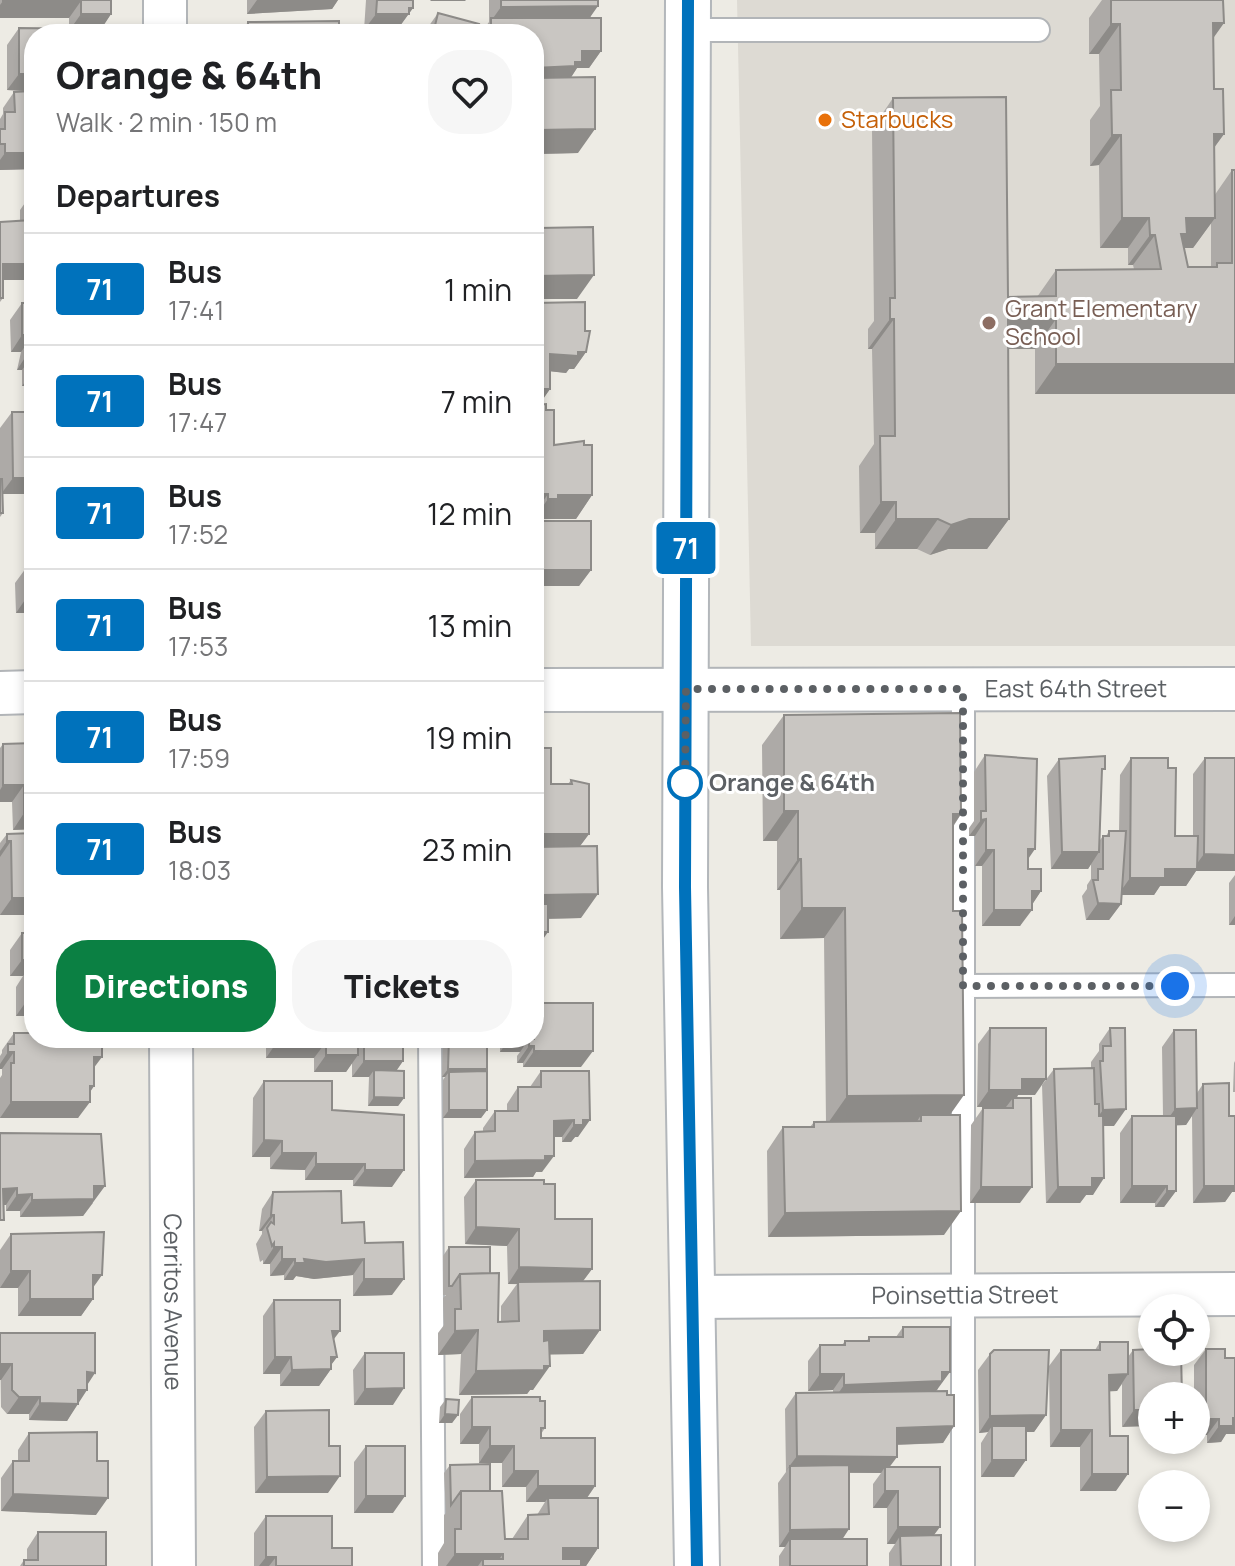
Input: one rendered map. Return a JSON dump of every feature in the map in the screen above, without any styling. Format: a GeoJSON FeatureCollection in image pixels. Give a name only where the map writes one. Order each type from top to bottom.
{"type":"FeatureCollection","features":[{"type":"Feature","properties":{"kind":"street"},"geometry":{"type":"LineString","coordinates":[[165,0],[165,24]]}},
{"type":"Feature","properties":{"kind":"street"},"geometry":{"type":"LineString","coordinates":[[688,15],[685,902],[697,1566]]}},
{"type":"Feature","properties":{"kind":"street","name":"East 64th Street"},"geometry":{"type":"LineString","coordinates":[[544,690],[1235,689]]}},
{"type":"Feature","properties":{"kind":"street"},"geometry":{"type":"LineString","coordinates":[[0,693],[24,692]]}},
{"type":"Feature","properties":{"kind":"street","name":"Cerritos Avenue"},"geometry":{"type":"LineString","coordinates":[[171,1048],[174,1566]]}},
{"type":"Feature","properties":{"kind":"street","name":"Poinsettia Street"},"geometry":{"type":"LineString","coordinates":[[693,1297],[1235,1294]]}},
{"type":"Feature","properties":{"kind":"lane"},"geometry":{"type":"LineString","coordinates":[[688,15],[1038,30]]}},
{"type":"Feature","properties":{"kind":"lane"},"geometry":{"type":"LineString","coordinates":[[963,689],[963,1566]]}},
{"type":"Feature","properties":{"kind":"lane"},"geometry":{"type":"LineString","coordinates":[[963,986],[1235,985]]}},
{"type":"Feature","properties":{"kind":"lane"},"geometry":{"type":"LineString","coordinates":[[430,1048],[434,1566]]}},
{"type":"Feature","properties":{"kind":"shaded area","name":"Grant Elementary School"},"geometry":{"type":"Polygon","coordinates":[[[737,0],[1235,0],[1235,646],[751,646],[737,0]]]}},
{"type":"Feature","properties":{"kind":"building"},"geometry":{"type":"Polygon","coordinates":[[[3,0],[111,0],[111,14],[81,14],[81,1],[3,0]]]}},
{"type":"Feature","properties":{"kind":"building"},"geometry":{"type":"Polygon","coordinates":[[[377,0],[413,0],[413,8],[409,8],[409,14],[376,14],[377,0]]]}},
{"type":"Feature","properties":{"kind":"building"},"geometry":{"type":"Polygon","coordinates":[[[501,0],[598,0],[598,6],[501,7],[501,0]]]}},
{"type":"Feature","properties":{"kind":"building"},"geometry":{"type":"Polygon","coordinates":[[[1111,0],[1223,0],[1224,23],[1213,23],[1214,89],[1223,89],[1224,134],[1214,134],[1215,218],[1186,218],[1187,234],[1181,234],[1188,267],[1217,267],[1217,263],[1232,263],[1232,170],[1235,170],[1235,364],[1056,364],[1056,319],[1008,319],[1009,519],[969,519],[951,525],[938,519],[896,519],[896,502],[881,502],[880,436],[895,436],[894,319],[890,319],[890,298],[895,298],[893,98],[1006,97],[1008,297],[1056,296],[1056,270],[1161,269],[1155,235],[1150,235],[1149,218],[1122,218],[1121,135],[1112,135],[1111,90],[1121,90],[1120,24],[1111,24],[1111,0]]]}},
{"type":"Feature","properties":{"kind":"building"},"geometry":{"type":"Polygon","coordinates":[[[438,13],[479,24],[435,24],[438,13]]]}},
{"type":"Feature","properties":{"kind":"building"},"geometry":{"type":"Polygon","coordinates":[[[491,18],[601,18],[601,51],[582,51],[582,62],[575,62],[575,66],[544,68],[544,24],[491,24],[491,18]]]}},
{"type":"Feature","properties":{"kind":"building"},"geometry":{"type":"Polygon","coordinates":[[[339,21],[339,24],[248,24],[339,21]]]}},
{"type":"Feature","properties":{"kind":"building"},"geometry":{"type":"Polygon","coordinates":[[[19,28],[24,28],[24,74],[19,74],[19,28]]]}},
{"type":"Feature","properties":{"kind":"building"},"geometry":{"type":"Polygon","coordinates":[[[595,77],[595,129],[544,130],[544,78],[595,77]]]}},
{"type":"Feature","properties":{"kind":"building"},"geometry":{"type":"Polygon","coordinates":[[[24,91],[24,153],[5,153],[5,144],[0,144],[0,129],[5,129],[5,112],[15,112],[14,92],[24,91]]]}},
{"type":"Feature","properties":{"kind":"building"},"geometry":{"type":"Polygon","coordinates":[[[24,220],[24,264],[3,264],[3,298],[0,298],[0,222],[24,220]]]}},
{"type":"Feature","properties":{"kind":"building"},"geometry":{"type":"Polygon","coordinates":[[[593,227],[594,275],[544,276],[544,228],[593,227]]]}},
{"type":"Feature","properties":{"kind":"building"},"geometry":{"type":"Polygon","coordinates":[[[585,302],[585,331],[590,331],[586,352],[578,352],[578,356],[550,354],[550,389],[544,389],[544,303],[585,302]]]}},
{"type":"Feature","properties":{"kind":"building"},"geometry":{"type":"Polygon","coordinates":[[[22,303],[24,303],[24,335],[22,303]]]}},
{"type":"Feature","properties":{"kind":"building"},"geometry":{"type":"Polygon","coordinates":[[[544,404],[546,410],[554,410],[554,445],[584,441],[584,445],[592,445],[592,495],[558,495],[558,499],[548,499],[548,494],[544,494],[544,404]]]}},
{"type":"Feature","properties":{"kind":"building"},"geometry":{"type":"Polygon","coordinates":[[[12,412],[24,412],[24,478],[13,478],[12,412]]]}},
{"type":"Feature","properties":{"kind":"building"},"geometry":{"type":"Polygon","coordinates":[[[2,479],[3,513],[0,513],[2,479]]]}},
{"type":"Feature","properties":{"kind":"building"},"geometry":{"type":"Polygon","coordinates":[[[544,521],[591,521],[591,570],[544,570],[544,521]]]}},
{"type":"Feature","properties":{"kind":"building"},"geometry":{"type":"Polygon","coordinates":[[[960,713],[961,814],[953,814],[953,911],[962,911],[964,1095],[847,1096],[845,908],[802,908],[798,811],[784,811],[784,715],[960,713]]]}},
{"type":"Feature","properties":{"kind":"building"},"geometry":{"type":"Polygon","coordinates":[[[24,743],[24,785],[3,785],[3,744],[24,743]]]}},
{"type":"Feature","properties":{"kind":"building"},"geometry":{"type":"Polygon","coordinates":[[[544,748],[551,748],[551,784],[572,784],[571,780],[589,784],[589,834],[544,834],[544,748]]]}},
{"type":"Feature","properties":{"kind":"building"},"geometry":{"type":"Polygon","coordinates":[[[985,755],[1037,759],[1035,849],[1028,849],[1028,869],[1041,869],[1041,891],[1032,891],[1032,910],[994,910],[994,850],[986,850],[986,819],[981,820],[981,811],[986,811],[985,755]]]}},
{"type":"Feature","properties":{"kind":"building"},"geometry":{"type":"Polygon","coordinates":[[[1105,756],[1099,852],[1062,852],[1059,759],[1105,756]]]}},
{"type":"Feature","properties":{"kind":"building"},"geometry":{"type":"Polygon","coordinates":[[[1131,758],[1168,758],[1168,768],[1176,768],[1175,836],[1198,836],[1197,869],[1165,869],[1165,878],[1130,878],[1131,758]]]}},
{"type":"Feature","properties":{"kind":"building"},"geometry":{"type":"Polygon","coordinates":[[[1205,758],[1235,758],[1235,855],[1204,854],[1205,758]]]}},
{"type":"Feature","properties":{"kind":"building"},"geometry":{"type":"Polygon","coordinates":[[[1109,831],[1126,831],[1121,904],[1098,903],[1093,880],[1098,880],[1098,869],[1103,869],[1103,836],[1109,836],[1109,831]]]}},
{"type":"Feature","properties":{"kind":"building"},"geometry":{"type":"Polygon","coordinates":[[[24,833],[24,898],[12,898],[11,841],[7,841],[7,834],[24,833]]]}},
{"type":"Feature","properties":{"kind":"building"},"geometry":{"type":"Polygon","coordinates":[[[597,846],[598,894],[544,895],[544,847],[597,846]]]}},
{"type":"Feature","properties":{"kind":"building"},"geometry":{"type":"Polygon","coordinates":[[[544,904],[548,904],[548,932],[544,932],[544,904]]]}},
{"type":"Feature","properties":{"kind":"building"},"geometry":{"type":"Polygon","coordinates":[[[22,933],[24,933],[24,960],[22,933]]]}},
{"type":"Feature","properties":{"kind":"building"},"geometry":{"type":"Polygon","coordinates":[[[544,1003],[593,1003],[593,1051],[534,1051],[534,1048],[544,1048],[544,1003]]]}},
{"type":"Feature","properties":{"kind":"building"},"geometry":{"type":"Polygon","coordinates":[[[990,1028],[1046,1028],[1046,1079],[1022,1079],[1022,1090],[989,1090],[990,1028]]]}},
{"type":"Feature","properties":{"kind":"building"},"geometry":{"type":"Polygon","coordinates":[[[1110,1028],[1125,1028],[1126,1109],[1103,1110],[1100,1061],[1103,1061],[1103,1046],[1111,1046],[1110,1028]]]}},
{"type":"Feature","properties":{"kind":"building"},"geometry":{"type":"Polygon","coordinates":[[[1174,1030],[1196,1030],[1197,1108],[1175,1109],[1174,1030]]]}},
{"type":"Feature","properties":{"kind":"building"},"geometry":{"type":"Polygon","coordinates":[[[14,1033],[24,1033],[24,1048],[102,1048],[102,1057],[94,1057],[94,1086],[90,1086],[90,1102],[11,1102],[14,1052],[8,1052],[8,1044],[14,1044],[14,1033]]]}},
{"type":"Feature","properties":{"kind":"building"},"geometry":{"type":"Polygon","coordinates":[[[326,1048],[358,1048],[358,1055],[326,1055],[326,1048]]]}},
{"type":"Feature","properties":{"kind":"building"},"geometry":{"type":"Polygon","coordinates":[[[364,1048],[403,1048],[403,1061],[364,1061],[364,1048]]]}},
{"type":"Feature","properties":{"kind":"building"},"geometry":{"type":"Polygon","coordinates":[[[449,1048],[487,1048],[487,1069],[448,1069],[449,1048]]]}},
{"type":"Feature","properties":{"kind":"building"},"geometry":{"type":"Polygon","coordinates":[[[1094,1068],[1095,1104],[1099,1104],[1099,1116],[1103,1116],[1104,1178],[1092,1178],[1092,1187],[1058,1187],[1054,1069],[1094,1068]]]}},
{"type":"Feature","properties":{"kind":"building"},"geometry":{"type":"Polygon","coordinates":[[[374,1070],[404,1071],[404,1098],[374,1097],[374,1070]]]}},
{"type":"Feature","properties":{"kind":"building"},"geometry":{"type":"Polygon","coordinates":[[[487,1071],[487,1110],[449,1110],[449,1072],[487,1071]]]}},
{"type":"Feature","properties":{"kind":"building"},"geometry":{"type":"Polygon","coordinates":[[[541,1071],[589,1071],[590,1120],[583,1120],[583,1125],[574,1125],[574,1120],[554,1121],[554,1156],[545,1156],[545,1160],[475,1161],[475,1132],[495,1131],[495,1111],[518,1111],[518,1087],[541,1087],[541,1071]]]}},
{"type":"Feature","properties":{"kind":"building"},"geometry":{"type":"Polygon","coordinates":[[[264,1081],[332,1081],[332,1110],[404,1115],[404,1170],[365,1170],[365,1164],[316,1164],[316,1153],[282,1153],[282,1141],[264,1140],[264,1081]]]}},
{"type":"Feature","properties":{"kind":"building"},"geometry":{"type":"Polygon","coordinates":[[[1229,1083],[1229,1116],[1235,1116],[1235,1186],[1204,1186],[1203,1084],[1229,1083]]]}},
{"type":"Feature","properties":{"kind":"building"},"geometry":{"type":"Polygon","coordinates":[[[1013,1098],[1031,1098],[1032,1187],[981,1187],[983,1108],[1013,1108],[1013,1098]]]}},
{"type":"Feature","properties":{"kind":"building"},"geometry":{"type":"Polygon","coordinates":[[[921,1115],[960,1115],[961,1211],[785,1213],[783,1127],[814,1127],[814,1122],[921,1121],[921,1115]]]}},
{"type":"Feature","properties":{"kind":"building"},"geometry":{"type":"Polygon","coordinates":[[[1132,1116],[1176,1116],[1176,1191],[1167,1191],[1167,1186],[1132,1186],[1132,1116]]]}},
{"type":"Feature","properties":{"kind":"building"},"geometry":{"type":"Polygon","coordinates":[[[0,1133],[101,1134],[105,1186],[94,1186],[94,1199],[32,1200],[32,1194],[17,1195],[17,1188],[3,1189],[4,1220],[0,1220],[0,1133]]]}},
{"type":"Feature","properties":{"kind":"building"},"geometry":{"type":"Polygon","coordinates":[[[476,1180],[544,1180],[544,1184],[555,1184],[555,1219],[592,1219],[592,1269],[519,1267],[519,1229],[476,1227],[476,1180]]]}},
{"type":"Feature","properties":{"kind":"building"},"geometry":{"type":"Polygon","coordinates":[[[341,1191],[342,1223],[364,1222],[365,1243],[403,1242],[404,1279],[364,1279],[364,1259],[326,1262],[304,1259],[305,1263],[295,1263],[295,1259],[282,1259],[282,1247],[274,1247],[274,1243],[272,1246],[267,1228],[271,1222],[274,1224],[274,1215],[271,1215],[273,1192],[341,1191]]]}},
{"type":"Feature","properties":{"kind":"building"},"geometry":{"type":"Polygon","coordinates":[[[104,1232],[102,1275],[93,1275],[93,1299],[30,1299],[30,1271],[11,1271],[11,1234],[104,1232]]]}},
{"type":"Feature","properties":{"kind":"building"},"geometry":{"type":"Polygon","coordinates":[[[449,1247],[490,1247],[490,1273],[460,1274],[449,1286],[449,1247]]]}},
{"type":"Feature","properties":{"kind":"building"},"geometry":{"type":"Polygon","coordinates":[[[499,1273],[498,1322],[519,1321],[518,1282],[600,1281],[600,1330],[544,1331],[544,1341],[549,1340],[550,1366],[544,1366],[544,1370],[476,1371],[478,1330],[455,1331],[455,1309],[461,1309],[460,1274],[499,1273]]]}},
{"type":"Feature","properties":{"kind":"building"},"geometry":{"type":"Polygon","coordinates":[[[274,1300],[340,1300],[340,1331],[332,1331],[337,1357],[331,1357],[331,1369],[292,1370],[291,1357],[275,1357],[274,1300]]]}},
{"type":"Feature","properties":{"kind":"building"},"geometry":{"type":"Polygon","coordinates":[[[903,1327],[950,1327],[950,1372],[942,1372],[942,1381],[844,1385],[844,1374],[820,1374],[820,1345],[845,1345],[845,1341],[869,1341],[869,1337],[903,1337],[903,1327]]]}},
{"type":"Feature","properties":{"kind":"building"},"geometry":{"type":"Polygon","coordinates":[[[0,1333],[95,1333],[95,1373],[87,1372],[87,1390],[78,1390],[78,1404],[40,1403],[40,1397],[19,1397],[12,1390],[12,1364],[0,1364],[0,1333]]]}},
{"type":"Feature","properties":{"kind":"building"},"geometry":{"type":"Polygon","coordinates":[[[1100,1342],[1128,1342],[1128,1374],[1109,1375],[1110,1436],[1128,1436],[1128,1474],[1092,1474],[1092,1430],[1061,1430],[1061,1350],[1100,1350],[1100,1342]]]}},
{"type":"Feature","properties":{"kind":"building"},"geometry":{"type":"Polygon","coordinates":[[[1210,1349],[1225,1349],[1225,1358],[1235,1358],[1233,1426],[1219,1426],[1219,1419],[1210,1419],[1210,1382],[1206,1382],[1210,1349]]]}},
{"type":"Feature","properties":{"kind":"building"},"geometry":{"type":"Polygon","coordinates":[[[994,1350],[1049,1350],[1046,1415],[990,1416],[990,1354],[994,1350]]]}},
{"type":"Feature","properties":{"kind":"building"},"geometry":{"type":"Polygon","coordinates":[[[1133,1350],[1138,1350],[1138,1366],[1181,1366],[1182,1382],[1138,1382],[1138,1410],[1134,1410],[1133,1350]]]}},
{"type":"Feature","properties":{"kind":"building"},"geometry":{"type":"Polygon","coordinates":[[[365,1353],[404,1353],[404,1388],[365,1389],[365,1353]]]}},
{"type":"Feature","properties":{"kind":"building"},"geometry":{"type":"Polygon","coordinates":[[[947,1391],[947,1395],[954,1395],[954,1426],[897,1428],[897,1457],[797,1456],[796,1393],[947,1391]]]}},
{"type":"Feature","properties":{"kind":"building"},"geometry":{"type":"Polygon","coordinates":[[[472,1397],[540,1397],[540,1401],[545,1401],[545,1428],[541,1428],[541,1438],[595,1438],[595,1486],[538,1486],[538,1471],[514,1471],[514,1446],[490,1446],[490,1427],[472,1427],[472,1397]]]}},
{"type":"Feature","properties":{"kind":"building"},"geometry":{"type":"Polygon","coordinates":[[[446,1399],[459,1400],[458,1415],[445,1414],[446,1399]]]}},
{"type":"Feature","properties":{"kind":"building"},"geometry":{"type":"Polygon","coordinates":[[[329,1410],[329,1446],[340,1446],[340,1476],[267,1477],[266,1411],[329,1410]]]}},
{"type":"Feature","properties":{"kind":"building"},"geometry":{"type":"Polygon","coordinates":[[[992,1426],[1026,1426],[1026,1460],[992,1460],[992,1426]]]}},
{"type":"Feature","properties":{"kind":"building"},"geometry":{"type":"Polygon","coordinates":[[[97,1432],[97,1461],[108,1461],[108,1498],[13,1494],[13,1461],[29,1461],[29,1433],[97,1432]]]}},
{"type":"Feature","properties":{"kind":"building"},"geometry":{"type":"Polygon","coordinates":[[[366,1446],[405,1446],[405,1496],[366,1496],[366,1446]]]}},
{"type":"Feature","properties":{"kind":"building"},"geometry":{"type":"Polygon","coordinates":[[[490,1464],[490,1491],[461,1491],[451,1505],[450,1465],[490,1464]]]}},
{"type":"Feature","properties":{"kind":"building"},"geometry":{"type":"Polygon","coordinates":[[[849,1465],[849,1529],[790,1530],[790,1466],[849,1465]]]}},
{"type":"Feature","properties":{"kind":"building"},"geometry":{"type":"Polygon","coordinates":[[[885,1467],[940,1467],[940,1527],[898,1527],[898,1491],[885,1491],[885,1467]]]}},
{"type":"Feature","properties":{"kind":"building"},"geometry":{"type":"Polygon","coordinates":[[[461,1491],[502,1491],[505,1539],[528,1539],[528,1515],[549,1514],[548,1498],[598,1498],[598,1548],[563,1548],[563,1559],[581,1559],[581,1566],[483,1566],[483,1559],[503,1559],[503,1554],[455,1554],[455,1529],[461,1529],[461,1491]]]}},
{"type":"Feature","properties":{"kind":"building"},"geometry":{"type":"Polygon","coordinates":[[[266,1516],[332,1516],[332,1548],[352,1548],[352,1566],[276,1566],[276,1557],[266,1557],[266,1516]]]}},
{"type":"Feature","properties":{"kind":"building"},"geometry":{"type":"Polygon","coordinates":[[[38,1532],[106,1532],[106,1566],[24,1566],[24,1560],[38,1560],[38,1532]]]}},
{"type":"Feature","properties":{"kind":"building"},"geometry":{"type":"Polygon","coordinates":[[[941,1535],[941,1566],[901,1566],[900,1536],[941,1535]]]}},
{"type":"Feature","properties":{"kind":"building"},"geometry":{"type":"Polygon","coordinates":[[[790,1539],[867,1539],[867,1566],[790,1566],[790,1539]]]}},
{"type":"Feature","properties":{"kind":"bus line","name":"71"},"geometry":{"type":"LineString","coordinates":[[688,0],[685,887],[697,1566]]}},
{"type":"Feature","properties":{"kind":"place","name":"Starbucks"},"geometry":{"type":"Point","coordinates":[825,120]}},
{"type":"Feature","properties":{"kind":"place","name":"Grant Elementary School"},"geometry":{"type":"Point","coordinates":[989,323]}},
{"type":"Feature","properties":{"kind":"place","name":"Orange & 64th"},"geometry":{"type":"Point","coordinates":[685,783]}},
{"type":"Feature","properties":{"kind":"route"},"geometry":{"type":"LineString","coordinates":[[685,783],[685,795],[686,689],[963,689],[963,986],[1175,986]]}}]}
